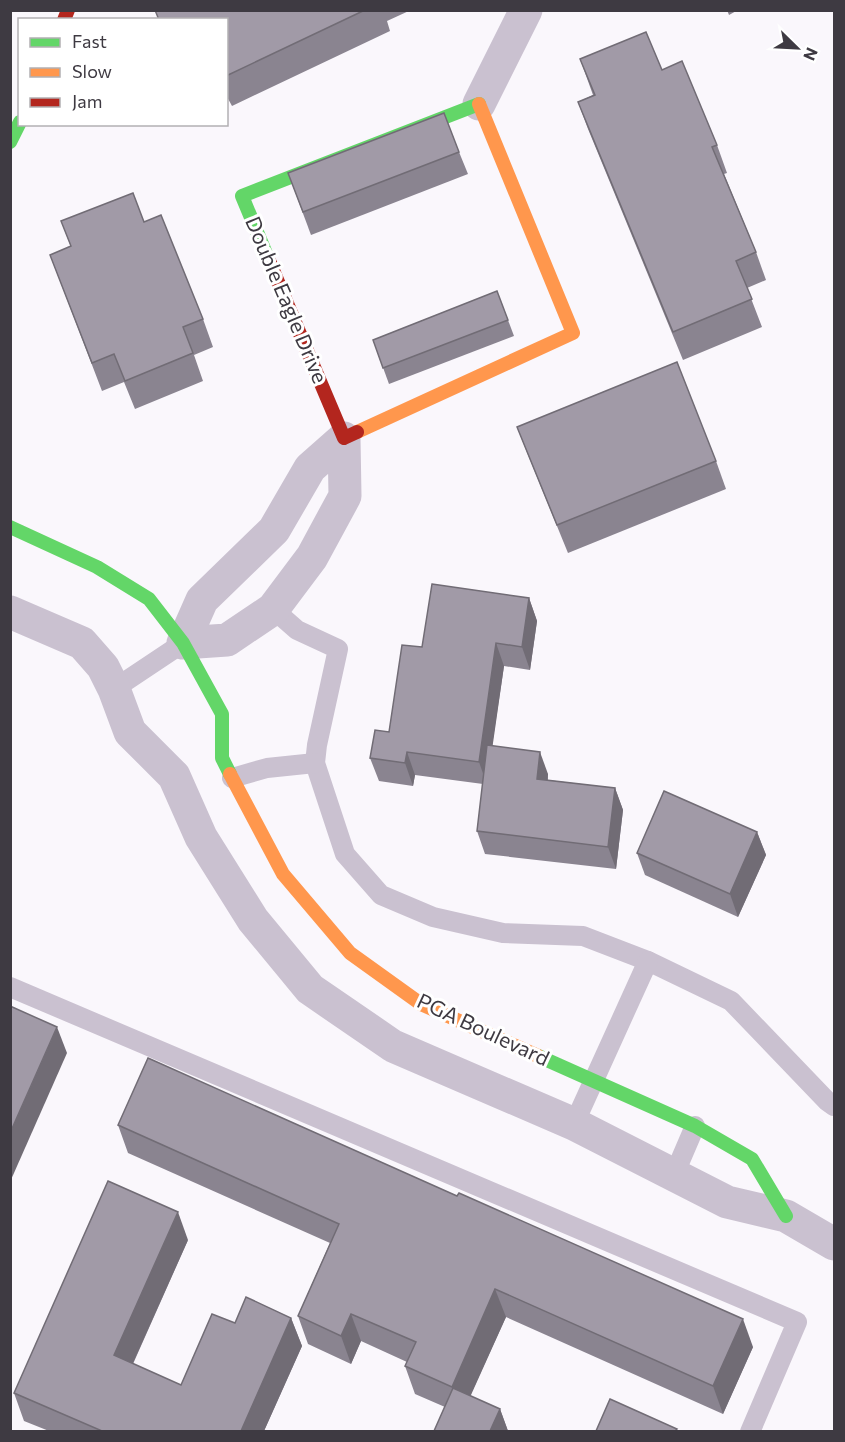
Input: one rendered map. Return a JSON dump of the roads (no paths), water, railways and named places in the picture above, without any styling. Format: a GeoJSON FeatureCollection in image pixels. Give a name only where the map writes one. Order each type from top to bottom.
{"type":"FeatureCollection","features":[{"type":"Feature","properties":{"kind":"street"},"geometry":{"type":"LineString","coordinates":[[183,644],[202,600],[274,530],[310,468],[344,438],[573,333],[479,104],[526,10]]}},
{"type":"Feature","properties":{"kind":"street","name":"Double Eagle Drive"},"geometry":{"type":"LineString","coordinates":[[183,644],[227,640],[273,609],[312,557],[345,496],[344,438],[242,196],[479,104]]}},
{"type":"Feature","properties":{"kind":"street"},"geometry":{"type":"LineString","coordinates":[[10,142],[18,126]]}},
{"type":"Feature","properties":{"kind":"street","name":"PGA Boulevard"},"geometry":{"type":"LineString","coordinates":[[10,527],[97,567],[149,599],[183,644],[222,714],[222,758],[283,874],[351,953],[421,1004],[695,1126],[752,1159],[786,1216]]}},
{"type":"Feature","properties":{"kind":"street","name":"PGA Boulevard"},"geometry":{"type":"LineString","coordinates":[[10,612],[82,643],[103,667],[130,732],[174,776],[201,837],[253,920],[310,989],[393,1046],[574,1124],[727,1202],[786,1216],[834,1244]]}},
{"type":"Feature","properties":{"kind":"lane"},"geometry":{"type":"LineString","coordinates":[[273,609],[297,630],[338,649],[315,763],[345,854],[381,895],[433,917],[503,933],[583,936],[648,961],[731,1001],[834,1106]]}},
{"type":"Feature","properties":{"kind":"lane","name":"Double Eagle Drive"},"geometry":{"type":"LineString","coordinates":[[114,689],[183,644]]}},
{"type":"Feature","properties":{"kind":"lane"},"geometry":{"type":"LineString","coordinates":[[232,778],[267,768],[315,763]]}},
{"type":"Feature","properties":{"kind":"lane"},"geometry":{"type":"LineString","coordinates":[[574,1124],[648,961]]}},
{"type":"Feature","properties":{"kind":"lane"},"geometry":{"type":"LineString","coordinates":[[10,987],[797,1322],[750,1431]]}},
{"type":"Feature","properties":{"kind":"lane"},"geometry":{"type":"LineString","coordinates":[[674,1175],[695,1126]]}}]}
